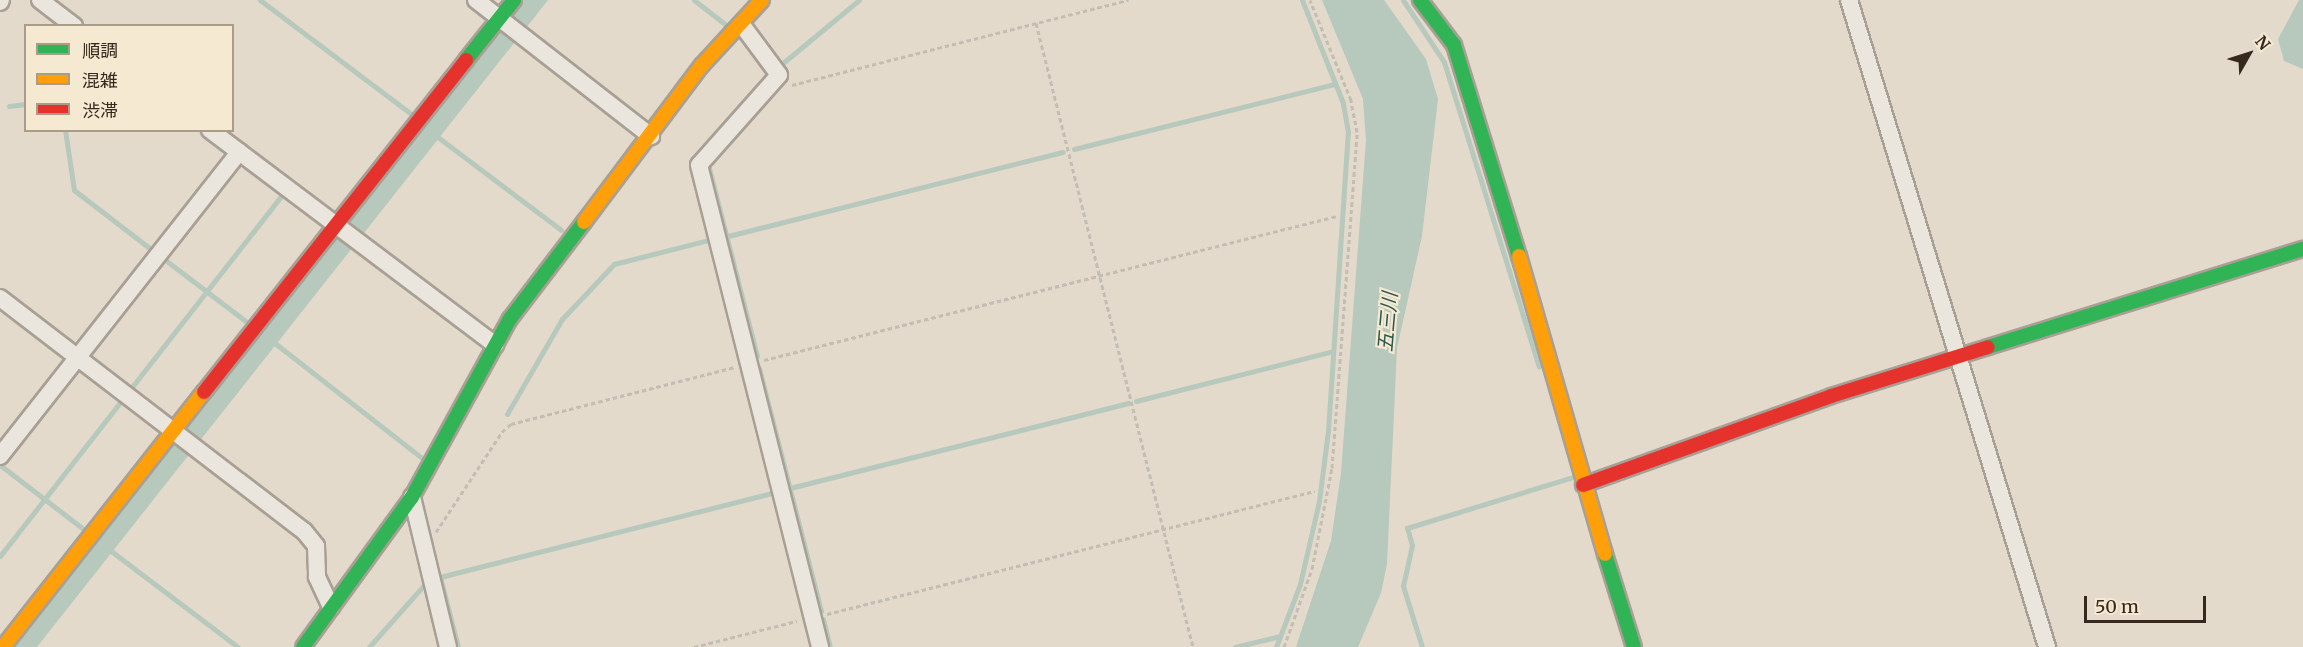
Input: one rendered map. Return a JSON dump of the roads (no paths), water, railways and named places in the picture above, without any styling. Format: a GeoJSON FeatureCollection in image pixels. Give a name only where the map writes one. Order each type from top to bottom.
{"type":"FeatureCollection","features":[{"type":"Feature","properties":{"kind":"street"},"geometry":{"type":"LineString","coordinates":[[40,0],[71,24]]}},
{"type":"Feature","properties":{"kind":"street"},"geometry":{"type":"LineString","coordinates":[[476,0],[651,136]]}},
{"type":"Feature","properties":{"kind":"street"},"geometry":{"type":"LineString","coordinates":[[7,642],[514,0]]}},
{"type":"Feature","properties":{"kind":"street"},"geometry":{"type":"LineString","coordinates":[[303,647],[412,496],[495,345],[547,268],[651,136],[702,65],[742,25],[762,0]]}},
{"type":"Feature","properties":{"kind":"street"},"geometry":{"type":"LineString","coordinates":[[1420,0],[1454,45],[1513,232],[1583,485],[1634,647]]}},
{"type":"Feature","properties":{"kind":"street"},"geometry":{"type":"LineString","coordinates":[[1848,0],[2048,647]]}},
{"type":"Feature","properties":{"kind":"street"},"geometry":{"type":"LineString","coordinates":[[742,25],[779,75],[699,165],[820,647]]}},
{"type":"Feature","properties":{"kind":"street"},"geometry":{"type":"LineString","coordinates":[[213,132],[495,345]]}},
{"type":"Feature","properties":{"kind":"street"},"geometry":{"type":"LineString","coordinates":[[0,456],[238,152]]}},
{"type":"Feature","properties":{"kind":"street"},"geometry":{"type":"LineString","coordinates":[[1583,485],[1831,396],[2303,249]]}},
{"type":"Feature","properties":{"kind":"street"},"geometry":{"type":"LineString","coordinates":[[0,298],[312,539],[319,556],[317,577],[331,607]]}},
{"type":"Feature","properties":{"kind":"street"},"geometry":{"type":"LineString","coordinates":[[412,496],[448,647]]}},
{"type":"Feature","properties":{"kind":"water"},"geometry":{"type":"Polygon","coordinates":[[[521,0],[548,0],[37,647],[7,647],[521,0]]]}},
{"type":"Feature","properties":{"kind":"water","name":"五三川"},"geometry":{"type":"Polygon","coordinates":[[[1322,0],[1384,0],[1426,59],[1438,99],[1422,236],[1397,348],[1387,564],[1381,593],[1358,647],[1296,647],[1331,541],[1341,473],[1366,140],[1363,99],[1322,0]]]}},
{"type":"Feature","properties":{"kind":"water"},"geometry":{"type":"Polygon","coordinates":[[[2299,0],[2303,0],[2303,69],[2284,61],[2278,39],[2299,0]]]}},
{"type":"Feature","properties":{"kind":"waterway"},"geometry":{"type":"LineString","coordinates":[[260,0],[415,117]]}},
{"type":"Feature","properties":{"kind":"waterway"},"geometry":{"type":"LineString","coordinates":[[694,0],[730,28]]}},
{"type":"Feature","properties":{"kind":"waterway"},"geometry":{"type":"LineString","coordinates":[[778,67],[859,0]]}},
{"type":"Feature","properties":{"kind":"waterway"},"geometry":{"type":"LineString","coordinates":[[1276,647],[1300,584],[1319,501],[1328,431],[1348,132],[1343,103],[1302,0]]}},
{"type":"Feature","properties":{"kind":"waterway"},"geometry":{"type":"LineString","coordinates":[[1403,0],[1444,62],[1539,367]]}},
{"type":"Feature","properties":{"kind":"waterway"},"geometry":{"type":"LineString","coordinates":[[1074,149],[1335,84]]}},
{"type":"Feature","properties":{"kind":"waterway"},"geometry":{"type":"LineString","coordinates":[[9,106],[24,104]]}},
{"type":"Feature","properties":{"kind":"waterway"},"geometry":{"type":"LineString","coordinates":[[65,132],[74,190],[152,250]]}},
{"type":"Feature","properties":{"kind":"waterway"},"geometry":{"type":"LineString","coordinates":[[439,138],[561,230]]}},
{"type":"Feature","properties":{"kind":"waterway"},"geometry":{"type":"LineString","coordinates":[[728,236],[1063,152]]}},
{"type":"Feature","properties":{"kind":"waterway"},"geometry":{"type":"LineString","coordinates":[[709,168],[757,356]]}},
{"type":"Feature","properties":{"kind":"waterway"},"geometry":{"type":"LineString","coordinates":[[128,392],[284,192]]}},
{"type":"Feature","properties":{"kind":"waterway"},"geometry":{"type":"LineString","coordinates":[[507,414],[562,319],[614,264],[712,239]]}},
{"type":"Feature","properties":{"kind":"waterway"},"geometry":{"type":"LineString","coordinates":[[160,256],[251,325]]}},
{"type":"Feature","properties":{"kind":"waterway"},"geometry":{"type":"LineString","coordinates":[[276,344],[422,458]]}},
{"type":"Feature","properties":{"kind":"waterway"},"geometry":{"type":"LineString","coordinates":[[1136,401],[1330,352]]}},
{"type":"Feature","properties":{"kind":"waterway"},"geometry":{"type":"LineString","coordinates":[[759,368],[821,611]]}},
{"type":"Feature","properties":{"kind":"waterway"},"geometry":{"type":"LineString","coordinates":[[0,556],[122,400]]}},
{"type":"Feature","properties":{"kind":"waterway"},"geometry":{"type":"LineString","coordinates":[[786,489],[1128,403]]}},
{"type":"Feature","properties":{"kind":"waterway"},"geometry":{"type":"LineString","coordinates":[[0,465],[86,531]]}},
{"type":"Feature","properties":{"kind":"waterway"},"geometry":{"type":"LineString","coordinates":[[1422,647],[1403,586],[1412,545],[1407,528],[1573,477]]}},
{"type":"Feature","properties":{"kind":"waterway"},"geometry":{"type":"LineString","coordinates":[[458,647],[440,577],[775,492]]}},
{"type":"Feature","properties":{"kind":"waterway"},"geometry":{"type":"LineString","coordinates":[[111,551],[238,647]]}},
{"type":"Feature","properties":{"kind":"waterway"},"geometry":{"type":"LineString","coordinates":[[369,647],[425,584]]}},
{"type":"Feature","properties":{"kind":"waterway"},"geometry":{"type":"LineString","coordinates":[[823,619],[830,647]]}},
{"type":"Feature","properties":{"kind":"waterway"},"geometry":{"type":"LineString","coordinates":[[1235,647],[1280,636]]}}]}
